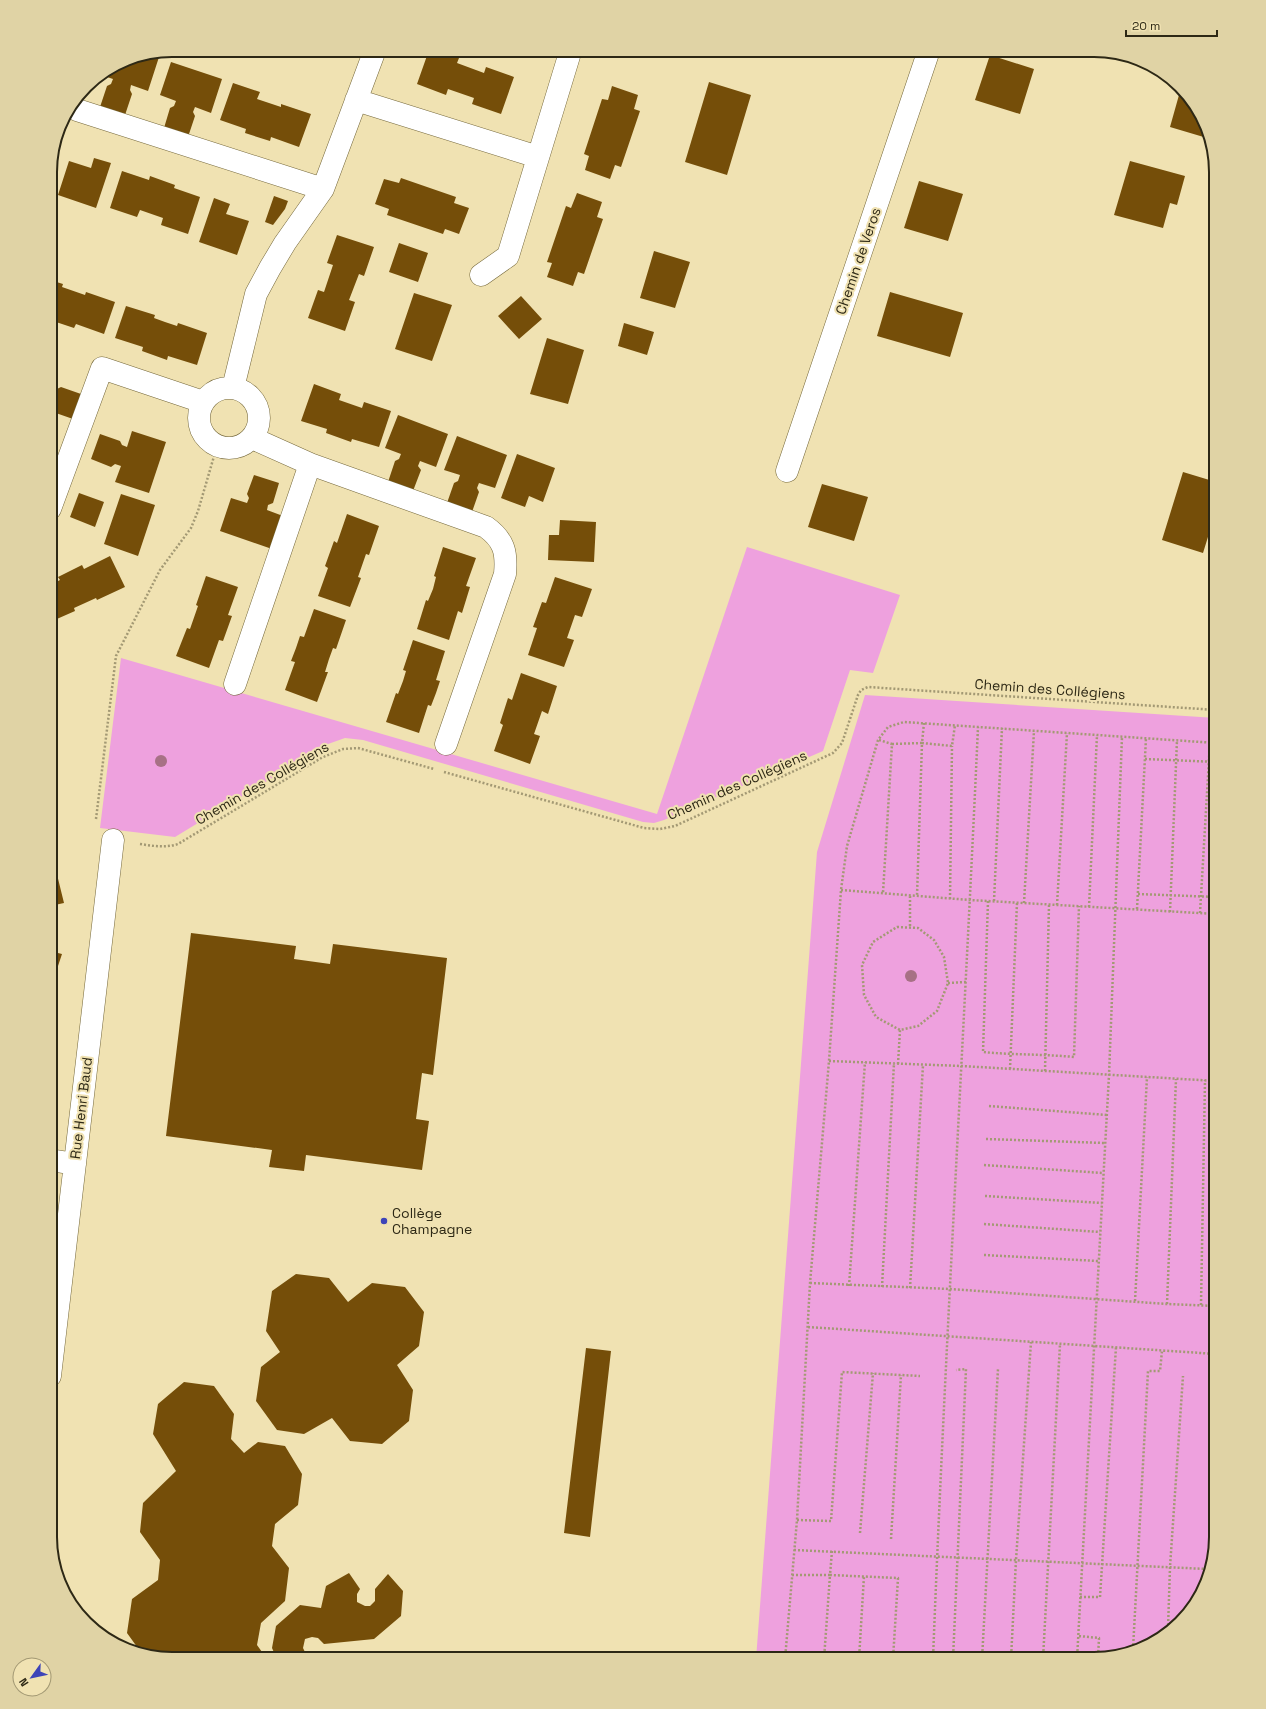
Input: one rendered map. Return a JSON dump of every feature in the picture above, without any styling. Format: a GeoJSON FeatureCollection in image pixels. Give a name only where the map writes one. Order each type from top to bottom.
{"type":"FeatureCollection","features":[{"type":"Feature","properties":{"kind":"street"},"geometry":{"type":"LineString","coordinates":[[233,388],[256,294],[285,243],[323,189],[371,57]]}},
{"type":"Feature","properties":{"kind":"street"},"geometry":{"type":"LineString","coordinates":[[481,275],[508,256],[569,57]]}},
{"type":"Feature","properties":{"kind":"street","name":"Chemin de Veros"},"geometry":{"type":"LineString","coordinates":[[787,471],[926,57]]}},
{"type":"Feature","properties":{"kind":"street"},"geometry":{"type":"LineString","coordinates":[[356,100],[538,157]]}},
{"type":"Feature","properties":{"kind":"street"},"geometry":{"type":"LineString","coordinates":[[77,110],[323,189]]}},
{"type":"Feature","properties":{"kind":"street"},"geometry":{"type":"LineString","coordinates":[[57,490],[102,368],[203,402]]}},
{"type":"Feature","properties":{"kind":"street"},"geometry":{"type":"LineString","coordinates":[[225,387],[233,388],[244,391],[252,398],[258,407],[260,418],[258,429],[252,438],[246,443],[232,448],[217,446],[205,437],[199,424],[198,416],[203,402],[216,390],[225,387]]}},
{"type":"Feature","properties":{"kind":"street"},"geometry":{"type":"LineString","coordinates":[[252,438],[310,464],[486,527],[502,542],[506,561],[505,574],[446,744]]}},
{"type":"Feature","properties":{"kind":"street"},"geometry":{"type":"LineString","coordinates":[[235,684],[310,464]]}},
{"type":"Feature","properties":{"kind":"street","name":"Rue Henri Baud"},"geometry":{"type":"LineString","coordinates":[[57,1317],[113,840]]}},
{"type":"Feature","properties":{"kind":"street"},"geometry":{"type":"LineString","coordinates":[[57,1161],[75,1164]]}},
{"type":"Feature","properties":{"kind":"path"},"geometry":{"type":"LineString","coordinates":[[113,840],[94,838],[116,656],[160,570],[191,528],[198,511],[217,446]]}},
{"type":"Feature","properties":{"kind":"path","name":"Chemin des Collégiens"},"geometry":{"type":"LineString","coordinates":[[162,847],[178,844],[323,757],[343,748],[358,748],[644,828],[660,830],[674,826],[833,753],[842,743],[858,695],[861,690],[868,687],[1209,710]]}},
{"type":"Feature","properties":{"kind":"path"},"geometry":{"type":"LineString","coordinates":[[786,1652],[797,1520],[810,1283],[829,1061],[841,890],[847,846],[878,740],[888,727],[904,722],[1209,742]]}},
{"type":"Feature","properties":{"kind":"path"},"geometry":{"type":"LineString","coordinates":[[917,896],[924,723]]}},
{"type":"Feature","properties":{"kind":"path"},"geometry":{"type":"LineString","coordinates":[[950,899],[952,746],[955,725]]}},
{"type":"Feature","properties":{"kind":"path"},"geometry":{"type":"LineString","coordinates":[[933,1652],[946,1337],[962,1066],[978,727]]}},
{"type":"Feature","properties":{"kind":"path"},"geometry":{"type":"LineString","coordinates":[[994,902],[1002,728]]}},
{"type":"Feature","properties":{"kind":"path"},"geometry":{"type":"LineString","coordinates":[[1024,903],[1034,731]]}},
{"type":"Feature","properties":{"kind":"path"},"geometry":{"type":"LineString","coordinates":[[1057,905],[1067,733]]}},
{"type":"Feature","properties":{"kind":"path"},"geometry":{"type":"LineString","coordinates":[[1089,907],[1097,735]]}},
{"type":"Feature","properties":{"kind":"path"},"geometry":{"type":"LineString","coordinates":[[1078,1652],[1080,1597],[1109,1075],[1122,737]]}},
{"type":"Feature","properties":{"kind":"path"},"geometry":{"type":"LineString","coordinates":[[1137,909],[1146,738]]}},
{"type":"Feature","properties":{"kind":"path"},"geometry":{"type":"LineString","coordinates":[[878,740],[892,744],[922,743],[952,746]]}},
{"type":"Feature","properties":{"kind":"path"},"geometry":{"type":"LineString","coordinates":[[1170,912],[1177,740]]}},
{"type":"Feature","properties":{"kind":"path"},"geometry":{"type":"LineString","coordinates":[[884,893],[892,744]]}},
{"type":"Feature","properties":{"kind":"path"},"geometry":{"type":"LineString","coordinates":[[1144,759],[1209,761],[1200,913]]}},
{"type":"Feature","properties":{"kind":"path"},"geometry":{"type":"LineString","coordinates":[[841,890],[994,902],[1209,914]]}},
{"type":"Feature","properties":{"kind":"path"},"geometry":{"type":"LineString","coordinates":[[1138,894],[1209,897]]}},
{"type":"Feature","properties":{"kind":"path"},"geometry":{"type":"LineString","coordinates":[[910,896],[910,928]]}},
{"type":"Feature","properties":{"kind":"path"},"geometry":{"type":"LineString","coordinates":[[988,901],[983,1052],[1010,1055],[1045,1054],[1074,1057],[1079,906]]}},
{"type":"Feature","properties":{"kind":"path"},"geometry":{"type":"LineString","coordinates":[[1010,1069],[1017,903]]}},
{"type":"Feature","properties":{"kind":"path"},"geometry":{"type":"LineString","coordinates":[[1045,1071],[1049,905]]}},
{"type":"Feature","properties":{"kind":"path"},"geometry":{"type":"LineString","coordinates":[[897,927],[918,928],[934,940],[944,957],[948,983],[937,1011],[918,1026],[900,1030],[876,1017],[864,995],[862,965],[874,942],[897,927]]}},
{"type":"Feature","properties":{"kind":"path"},"geometry":{"type":"LineString","coordinates":[[948,983],[966,982]]}},
{"type":"Feature","properties":{"kind":"path"},"geometry":{"type":"LineString","coordinates":[[898,1064],[900,1030]]}},
{"type":"Feature","properties":{"kind":"path"},"geometry":{"type":"LineString","coordinates":[[829,1061],[962,1066],[1209,1080]]}},
{"type":"Feature","properties":{"kind":"path"},"geometry":{"type":"LineString","coordinates":[[849,1286],[865,1062]]}},
{"type":"Feature","properties":{"kind":"path"},"geometry":{"type":"LineString","coordinates":[[882,1287],[894,1063]]}},
{"type":"Feature","properties":{"kind":"path"},"geometry":{"type":"LineString","coordinates":[[910,1288],[923,1065]]}},
{"type":"Feature","properties":{"kind":"path"},"geometry":{"type":"LineString","coordinates":[[1135,1301],[1147,1077]]}},
{"type":"Feature","properties":{"kind":"path"},"geometry":{"type":"LineString","coordinates":[[1167,1304],[1176,1079]]}},
{"type":"Feature","properties":{"kind":"path"},"geometry":{"type":"LineString","coordinates":[[1201,1305],[1205,1080]]}},
{"type":"Feature","properties":{"kind":"path"},"geometry":{"type":"LineString","coordinates":[[989,1106],[1106,1115]]}},
{"type":"Feature","properties":{"kind":"path"},"geometry":{"type":"LineString","coordinates":[[986,1139],[1105,1143]]}},
{"type":"Feature","properties":{"kind":"path"},"geometry":{"type":"LineString","coordinates":[[984,1165],[1103,1173]]}},
{"type":"Feature","properties":{"kind":"path"},"geometry":{"type":"LineString","coordinates":[[985,1196],[1102,1203]]}},
{"type":"Feature","properties":{"kind":"path"},"geometry":{"type":"LineString","coordinates":[[984,1224],[1100,1232]]}},
{"type":"Feature","properties":{"kind":"path"},"geometry":{"type":"LineString","coordinates":[[984,1256],[1098,1261]]}},
{"type":"Feature","properties":{"kind":"path"},"geometry":{"type":"LineString","coordinates":[[810,1283],[849,1286],[950,1289],[1209,1306]]}},
{"type":"Feature","properties":{"kind":"path"},"geometry":{"type":"LineString","coordinates":[[808,1327],[1209,1353]]}},
{"type":"Feature","properties":{"kind":"path"},"geometry":{"type":"LineString","coordinates":[[1011,1652],[1031,1342]]}},
{"type":"Feature","properties":{"kind":"path"},"geometry":{"type":"LineString","coordinates":[[1044,1652],[1060,1344]]}},
{"type":"Feature","properties":{"kind":"path"},"geometry":{"type":"LineString","coordinates":[[1080,1597],[1100,1597],[1116,1347]]}},
{"type":"Feature","properties":{"kind":"path"},"geometry":{"type":"LineString","coordinates":[[1133,1645],[1136,1566],[1148,1371],[1160,1372],[1162,1350]]}},
{"type":"Feature","properties":{"kind":"path"},"geometry":{"type":"LineString","coordinates":[[953,1652],[966,1369],[956,1370]]}},
{"type":"Feature","properties":{"kind":"path"},"geometry":{"type":"LineString","coordinates":[[982,1652],[998,1369]]}},
{"type":"Feature","properties":{"kind":"path"},"geometry":{"type":"LineString","coordinates":[[797,1520],[831,1522],[842,1372],[920,1376]]}},
{"type":"Feature","properties":{"kind":"path"},"geometry":{"type":"LineString","coordinates":[[860,1533],[873,1373]]}},
{"type":"Feature","properties":{"kind":"path"},"geometry":{"type":"LineString","coordinates":[[891,1538],[901,1375]]}},
{"type":"Feature","properties":{"kind":"path"},"geometry":{"type":"LineString","coordinates":[[1168,1625],[1170,1567],[1183,1376]]}},
{"type":"Feature","properties":{"kind":"path"},"geometry":{"type":"LineString","coordinates":[[794,1550],[1204,1569]]}},
{"type":"Feature","properties":{"kind":"path"},"geometry":{"type":"LineString","coordinates":[[824,1652],[832,1551]]}},
{"type":"Feature","properties":{"kind":"path"},"geometry":{"type":"LineString","coordinates":[[792,1575],[898,1578],[893,1652]]}},
{"type":"Feature","properties":{"kind":"path"},"geometry":{"type":"LineString","coordinates":[[859,1652],[864,1576]]}},
{"type":"Feature","properties":{"kind":"path"},"geometry":{"type":"LineString","coordinates":[[1079,1636],[1098,1638],[1098,1652]]}},
{"type":"Feature","properties":{"kind":"shaded area"},"geometry":{"type":"Polygon","coordinates":[[[747,547],[900,595],[873,673],[850,670],[823,751],[654,823],[643,822],[363,740],[345,738],[328,744],[175,837],[100,828],[121,658],[657,814],[747,547]]]}},
{"type":"Feature","properties":{"kind":"shaded area"},"geometry":{"type":"Polygon","coordinates":[[[865,695],[1209,718],[1208,1552],[1203,1574],[1190,1601],[1170,1623],[1158,1633],[1131,1646],[1109,1651],[1094,1652],[757,1652],[817,852],[865,695]]]}},
{"type":"Feature","properties":{"kind":"building"},"geometry":{"type":"Polygon","coordinates":[[[427,57],[456,57],[459,58],[457,63],[484,73],[486,67],[514,77],[501,114],[472,104],[474,98],[448,89],[446,95],[417,84],[427,57]]]}},
{"type":"Feature","properties":{"kind":"building"},"geometry":{"type":"Polygon","coordinates":[[[989,57],[996,57],[1034,69],[1020,114],[975,100],[989,57]]]}},
{"type":"Feature","properties":{"kind":"building"},"geometry":{"type":"Polygon","coordinates":[[[159,58],[148,91],[131,85],[130,90],[132,94],[125,115],[100,107],[107,86],[111,84],[113,79],[107,77],[135,63],[159,58]]]}},
{"type":"Feature","properties":{"kind":"building"},"geometry":{"type":"Polygon","coordinates":[[[171,62],[222,79],[211,113],[195,107],[193,112],[195,116],[188,137],[164,128],[170,108],[174,106],[176,101],[160,95],[171,62]]]}},
{"type":"Feature","properties":{"kind":"building"},"geometry":{"type":"Polygon","coordinates":[[[709,82],[751,95],[727,175],[685,162],[709,82]]]}},
{"type":"Feature","properties":{"kind":"building"},"geometry":{"type":"Polygon","coordinates":[[[233,83],[260,92],[257,99],[281,107],[281,104],[311,114],[299,147],[271,137],[270,141],[245,133],[246,129],[220,120],[233,83]]]}},
{"type":"Feature","properties":{"kind":"building"},"geometry":{"type":"Polygon","coordinates":[[[612,86],[638,95],[634,109],[640,111],[621,167],[615,165],[610,179],[585,170],[589,156],[584,154],[602,99],[608,100],[612,86]]]}},
{"type":"Feature","properties":{"kind":"building"},"geometry":{"type":"Polygon","coordinates":[[[1179,95],[1190,108],[1203,137],[1170,127],[1179,95]]]}},
{"type":"Feature","properties":{"kind":"building"},"geometry":{"type":"Polygon","coordinates":[[[94,158],[111,163],[96,208],[58,195],[69,161],[91,168],[94,158]]]}},
{"type":"Feature","properties":{"kind":"building"},"geometry":{"type":"Polygon","coordinates":[[[1130,161],[1185,176],[1177,205],[1170,203],[1163,228],[1114,215],[1130,161]]]}},
{"type":"Feature","properties":{"kind":"building"},"geometry":{"type":"Polygon","coordinates":[[[122,171],[149,180],[150,176],[175,185],[174,188],[200,197],[188,234],[161,225],[163,218],[140,210],[137,217],[110,208],[122,171]]]}},
{"type":"Feature","properties":{"kind":"building"},"geometry":{"type":"Polygon","coordinates":[[[401,178],[456,197],[454,203],[469,208],[459,234],[445,229],[443,234],[387,215],[389,209],[375,204],[384,179],[399,183],[401,178]]]}},
{"type":"Feature","properties":{"kind":"building"},"geometry":{"type":"Polygon","coordinates":[[[919,181],[963,194],[948,241],[904,228],[919,181]]]}},
{"type":"Feature","properties":{"kind":"building"},"geometry":{"type":"Polygon","coordinates":[[[577,193],[602,202],[597,217],[603,219],[584,274],[578,272],[573,286],[547,277],[552,263],[547,262],[566,206],[571,208],[577,193]]]}},
{"type":"Feature","properties":{"kind":"building"},"geometry":{"type":"Polygon","coordinates":[[[274,196],[288,201],[285,209],[273,225],[265,222],[274,196]]]}},
{"type":"Feature","properties":{"kind":"building"},"geometry":{"type":"Polygon","coordinates":[[[214,198],[230,204],[226,214],[249,221],[237,255],[199,242],[214,198]]]}},
{"type":"Feature","properties":{"kind":"building"},"geometry":{"type":"Polygon","coordinates":[[[337,235],[374,247],[364,276],[359,274],[349,300],[355,302],[345,331],[308,318],[318,290],[324,292],[333,265],[327,263],[337,235]]]}},
{"type":"Feature","properties":{"kind":"building"},"geometry":{"type":"Polygon","coordinates":[[[399,243],[428,253],[418,282],[389,272],[399,243]]]}},
{"type":"Feature","properties":{"kind":"building"},"geometry":{"type":"Polygon","coordinates":[[[654,251],[690,262],[675,308],[640,298],[654,251]]]}},
{"type":"Feature","properties":{"kind":"building"},"geometry":{"type":"Polygon","coordinates":[[[57,282],[63,284],[62,287],[85,295],[86,292],[115,302],[104,334],[76,324],[74,328],[57,322],[57,282]]]}},
{"type":"Feature","properties":{"kind":"building"},"geometry":{"type":"Polygon","coordinates":[[[890,292],[963,313],[950,357],[877,336],[890,292]]]}},
{"type":"Feature","properties":{"kind":"building"},"geometry":{"type":"Polygon","coordinates":[[[414,293],[452,305],[432,361],[395,349],[414,293]]]}},
{"type":"Feature","properties":{"kind":"building"},"geometry":{"type":"Polygon","coordinates":[[[521,296],[542,319],[519,339],[498,316],[521,296]]]}},
{"type":"Feature","properties":{"kind":"building"},"geometry":{"type":"Polygon","coordinates":[[[126,306],[155,315],[154,318],[177,326],[178,323],[207,333],[197,365],[168,356],[167,360],[142,351],[143,347],[115,338],[126,306]]]}},
{"type":"Feature","properties":{"kind":"building"},"geometry":{"type":"Polygon","coordinates":[[[624,323],[654,332],[647,355],[618,346],[624,323]]]}},
{"type":"Feature","properties":{"kind":"building"},"geometry":{"type":"Polygon","coordinates":[[[547,338],[584,350],[568,404],[530,394],[547,338]]]}},
{"type":"Feature","properties":{"kind":"building"},"geometry":{"type":"Polygon","coordinates":[[[314,384],[341,394],[339,400],[362,408],[364,402],[391,411],[379,447],[352,439],[351,442],[326,433],[327,429],[301,421],[314,384]]]}},
{"type":"Feature","properties":{"kind":"building"},"geometry":{"type":"Polygon","coordinates":[[[61,387],[81,394],[73,419],[57,413],[57,389],[61,387]]]}},
{"type":"Feature","properties":{"kind":"building"},"geometry":{"type":"Polygon","coordinates":[[[398,415],[448,434],[436,467],[420,461],[418,466],[421,470],[413,491],[388,482],[395,461],[399,459],[401,454],[385,448],[398,415]]]}},
{"type":"Feature","properties":{"kind":"building"},"geometry":{"type":"Polygon","coordinates":[[[132,431],[166,442],[149,493],[115,482],[121,466],[115,464],[111,467],[91,459],[100,434],[120,441],[122,445],[127,447],[132,431]]]}},
{"type":"Feature","properties":{"kind":"building"},"geometry":{"type":"Polygon","coordinates":[[[457,436],[507,455],[495,488],[479,483],[477,488],[479,492],[472,512],[447,503],[454,483],[458,481],[460,475],[444,470],[457,436]]]}},
{"type":"Feature","properties":{"kind":"building"},"geometry":{"type":"Polygon","coordinates":[[[517,454],[555,468],[543,502],[529,496],[525,507],[501,498],[517,454]]]}},
{"type":"Feature","properties":{"kind":"building"},"geometry":{"type":"Polygon","coordinates":[[[1183,472],[1209,480],[1209,534],[1203,553],[1162,540],[1183,472]]]}},
{"type":"Feature","properties":{"kind":"building"},"geometry":{"type":"Polygon","coordinates":[[[254,475],[279,483],[273,503],[268,505],[267,510],[283,516],[272,549],[220,531],[231,498],[247,503],[249,498],[247,494],[254,475]]]}},
{"type":"Feature","properties":{"kind":"building"},"geometry":{"type":"Polygon","coordinates":[[[822,484],[868,497],[854,541],[808,527],[822,484]]]}},
{"type":"Feature","properties":{"kind":"building"},"geometry":{"type":"Polygon","coordinates":[[[79,493],[104,502],[95,527],[70,517],[79,493]]]}},
{"type":"Feature","properties":{"kind":"building"},"geometry":{"type":"Polygon","coordinates":[[[121,494],[155,505],[138,556],[104,544],[121,494]]]}},
{"type":"Feature","properties":{"kind":"building"},"geometry":{"type":"Polygon","coordinates":[[[347,514],[379,526],[369,555],[366,554],[358,577],[361,578],[350,607],[318,596],[328,568],[325,566],[334,541],[337,543],[347,514]]]}},
{"type":"Feature","properties":{"kind":"building"},"geometry":{"type":"Polygon","coordinates":[[[560,520],[596,522],[594,562],[548,560],[549,535],[559,535],[560,520]]]}},
{"type":"Feature","properties":{"kind":"building"},"geometry":{"type":"Polygon","coordinates":[[[443,547],[476,558],[466,586],[470,587],[462,613],[458,611],[449,640],[417,629],[426,600],[428,601],[433,589],[436,577],[434,576],[443,547]]]}},
{"type":"Feature","properties":{"kind":"building"},"geometry":{"type":"Polygon","coordinates":[[[110,556],[125,587],[97,600],[96,598],[74,608],[75,611],[57,619],[57,582],[60,580],[58,577],[82,565],[84,569],[110,556]]]}},
{"type":"Feature","properties":{"kind":"building"},"geometry":{"type":"Polygon","coordinates":[[[206,576],[238,587],[228,615],[232,616],[223,641],[219,640],[209,668],[176,656],[187,628],[190,629],[206,576]]]}},
{"type":"Feature","properties":{"kind":"building"},"geometry":{"type":"Polygon","coordinates":[[[555,577],[592,589],[582,617],[575,615],[567,638],[574,640],[564,667],[528,655],[537,628],[533,627],[542,602],[546,603],[555,577]]]}},
{"type":"Feature","properties":{"kind":"building"},"geometry":{"type":"Polygon","coordinates":[[[314,609],[346,620],[336,649],[333,648],[329,659],[325,672],[328,672],[317,702],[285,690],[295,662],[291,661],[300,636],[304,637],[314,609]]]}},
{"type":"Feature","properties":{"kind":"building"},"geometry":{"type":"Polygon","coordinates":[[[413,640],[445,651],[436,680],[440,681],[431,706],[428,705],[419,733],[386,722],[396,693],[398,694],[403,681],[406,671],[403,670],[413,640]]]}},
{"type":"Feature","properties":{"kind":"building"},"geometry":{"type":"Polygon","coordinates":[[[521,673],[557,686],[548,714],[542,711],[534,734],[540,736],[530,764],[494,751],[503,725],[500,723],[508,698],[512,700],[521,673]]]}},
{"type":"Feature","properties":{"kind":"building"},"geometry":{"type":"Polygon","coordinates":[[[57,874],[64,903],[57,904],[57,874]]]}},
{"type":"Feature","properties":{"kind":"building"},"geometry":{"type":"Polygon","coordinates":[[[191,933],[296,946],[294,959],[330,964],[333,944],[447,958],[433,1075],[422,1073],[416,1119],[429,1121],[422,1170],[306,1155],[304,1171],[269,1167],[272,1150],[166,1136],[191,933]]]}},
{"type":"Feature","properties":{"kind":"building"},"geometry":{"type":"Polygon","coordinates":[[[57,953],[62,954],[57,969],[57,953]]]}},
{"type":"Feature","properties":{"kind":"building"},"geometry":{"type":"Polygon","coordinates":[[[296,1274],[329,1278],[348,1302],[372,1283],[405,1287],[424,1312],[419,1346],[397,1365],[413,1390],[409,1421],[382,1444],[350,1441],[332,1418],[304,1434],[277,1430],[256,1401],[261,1367],[280,1352],[266,1331],[272,1291],[296,1274]]]}},
{"type":"Feature","properties":{"kind":"building"},"geometry":{"type":"Polygon","coordinates":[[[586,1348],[611,1351],[590,1537],[564,1533],[586,1348]]]}},
{"type":"Feature","properties":{"kind":"building"},"geometry":{"type":"Polygon","coordinates":[[[184,1382],[214,1386],[234,1414],[231,1439],[244,1453],[258,1442],[285,1446],[302,1474],[298,1505],[275,1524],[272,1546],[289,1568],[285,1601],[261,1623],[257,1645],[262,1652],[157,1651],[137,1646],[127,1633],[132,1599],[158,1580],[160,1560],[140,1532],[143,1503],[176,1471],[153,1434],[158,1404],[184,1382]]]}},
{"type":"Feature","properties":{"kind":"building"},"geometry":{"type":"Polygon","coordinates":[[[349,1573],[360,1589],[357,1594],[357,1602],[365,1606],[370,1606],[375,1601],[375,1589],[388,1574],[403,1591],[401,1616],[374,1639],[324,1644],[318,1638],[312,1637],[305,1639],[303,1648],[305,1652],[274,1652],[272,1648],[276,1626],[300,1605],[321,1608],[326,1586],[349,1573]]]}},
{"type":"Feature","properties":{"kind":"place","name":"Collège Champagne"},"geometry":{"type":"Point","coordinates":[384,1221]}}]}
